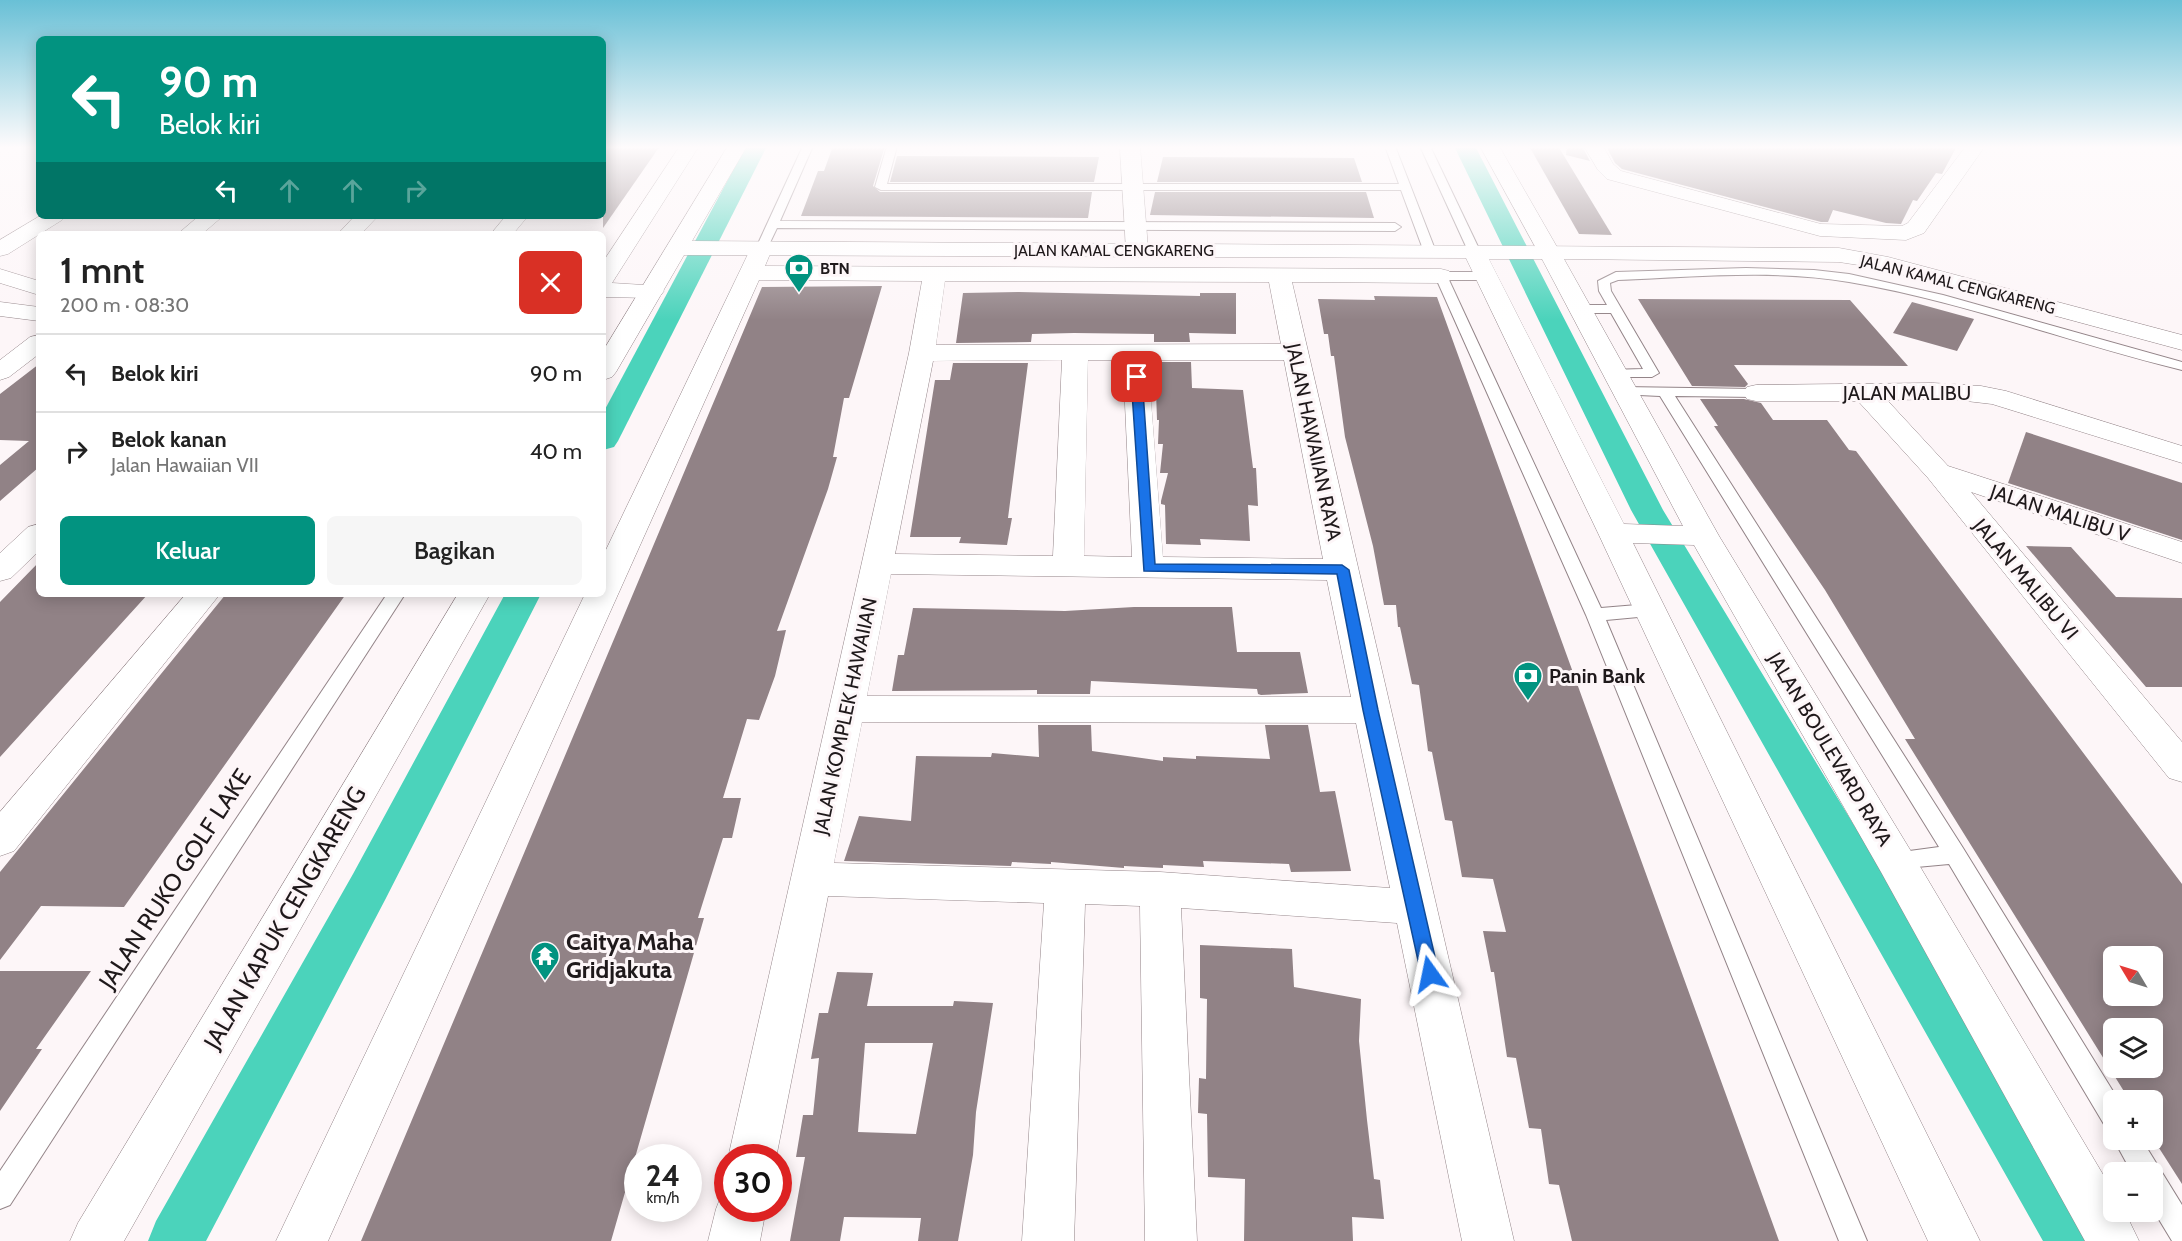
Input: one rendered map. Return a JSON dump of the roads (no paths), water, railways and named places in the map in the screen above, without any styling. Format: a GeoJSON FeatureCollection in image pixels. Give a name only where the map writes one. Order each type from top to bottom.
{"type":"FeatureCollection","features":[{"type":"Feature","properties":{"kind":"street"},"geometry":{"type":"LineString","coordinates":[[606,274],[652,204]]}},
{"type":"Feature","properties":{"kind":"street"},"geometry":{"type":"LineString","coordinates":[[606,367],[645,301],[682,248],[706,204]]}},
{"type":"Feature","properties":{"kind":"street"},"geometry":{"type":"LineString","coordinates":[[1133,204],[1137,249]]}},
{"type":"Feature","properties":{"kind":"street"},"geometry":{"type":"LineString","coordinates":[[1516,204],[1540,254]]}},
{"type":"Feature","properties":{"kind":"street"},"geometry":{"type":"LineString","coordinates":[[1723,204],[1820,230],[1906,233],[1916,228],[1934,204]]}},
{"type":"Feature","properties":{"kind":"street"},"geometry":{"type":"LineString","coordinates":[[19,244],[51,219]]}},
{"type":"Feature","properties":{"kind":"street"},"geometry":{"type":"LineString","coordinates":[[193,231],[208,219]]}},
{"type":"Feature","properties":{"kind":"street"},"geometry":{"type":"LineString","coordinates":[[352,231],[364,219]]}},
{"type":"Feature","properties":{"kind":"street"},"geometry":{"type":"LineString","coordinates":[[504,231],[514,219]]}},
{"type":"Feature","properties":{"kind":"street","name":"JALAN KAMAL CENGKARENG"},"geometry":{"type":"LineString","coordinates":[[682,248],[1430,252],[1484,261],[1540,254],[1858,258],[2011,307],[2182,343]]}},
{"type":"Feature","properties":{"kind":"street"},"geometry":{"type":"LineString","coordinates":[[606,583],[762,248]]}},
{"type":"Feature","properties":{"kind":"street","name":"JALAN BOULEVARD RAYA"},"geometry":{"type":"LineString","coordinates":[[1540,254],[1579,309],[1697,536],[1895,860],[2113,1241]]}},
{"type":"Feature","properties":{"kind":"street"},"geometry":{"type":"LineString","coordinates":[[1484,261],[1617,534],[1649,610],[1953,1241]]}},
{"type":"Feature","properties":{"kind":"street"},"geometry":{"type":"LineString","coordinates":[[750,273],[1441,276]]}},
{"type":"Feature","properties":{"kind":"street","name":"JALAN KOMPLEK HAWAIIAN"},"geometry":{"type":"LineString","coordinates":[[755,1144],[813,879],[846,709],[922,353],[935,274]]}},
{"type":"Feature","properties":{"kind":"street"},"geometry":{"type":"LineString","coordinates":[[0,276],[36,287]]}},
{"type":"Feature","properties":{"kind":"street","name":"JALAN HAWAIIAN RAYA"},"geometry":{"type":"LineString","coordinates":[[1279,276],[1370,710],[1488,1241]]}},
{"type":"Feature","properties":{"kind":"street"},"geometry":{"type":"LineString","coordinates":[[606,291],[645,301]]}},
{"type":"Feature","properties":{"kind":"street"},"geometry":{"type":"LineString","coordinates":[[606,309],[645,301]]}},
{"type":"Feature","properties":{"kind":"street"},"geometry":{"type":"LineString","coordinates":[[0,309],[36,314]]}},
{"type":"Feature","properties":{"kind":"street"},"geometry":{"type":"LineString","coordinates":[[0,372],[36,344]]}},
{"type":"Feature","properties":{"kind":"street"},"geometry":{"type":"LineString","coordinates":[[922,353],[1294,352]]}},
{"type":"Feature","properties":{"kind":"street"},"geometry":{"type":"LineString","coordinates":[[1068,567],[1075,354]]}},
{"type":"Feature","properties":{"kind":"street"},"geometry":{"type":"LineString","coordinates":[[1135,354],[1148,568]]}},
{"type":"Feature","properties":{"kind":"street","name":"JALAN MALIBU"},"geometry":{"type":"LineString","coordinates":[[1756,393],[1866,394],[1958,390],[1974,392],[1997,397],[2182,455]]}},
{"type":"Feature","properties":{"kind":"street","name":"JALAN MALIBU VI"},"geometry":{"type":"LineString","coordinates":[[1866,394],[1938,472],[2182,768]]}},
{"type":"Feature","properties":{"kind":"street","name":"JALAN MALIBU V"},"geometry":{"type":"LineString","coordinates":[[1938,472],[2182,553]]}},
{"type":"Feature","properties":{"kind":"street"},"geometry":{"type":"LineString","coordinates":[[1617,534],[1697,536]]}},
{"type":"Feature","properties":{"kind":"street"},"geometry":{"type":"LineString","coordinates":[[0,571],[36,537]]}},
{"type":"Feature","properties":{"kind":"street"},"geometry":{"type":"LineString","coordinates":[[877,564],[1342,570]]}},
{"type":"Feature","properties":{"kind":"street"},"geometry":{"type":"LineString","coordinates":[[0,840],[202,597]]}},
{"type":"Feature","properties":{"kind":"street","name":"JALAN KAPUK CENGKARENG"},"geometry":{"type":"LineString","coordinates":[[96,1241],[472,597]]}},
{"type":"Feature","properties":{"kind":"street"},"geometry":{"type":"LineString","coordinates":[[302,1241],[600,597]]}},
{"type":"Feature","properties":{"kind":"street"},"geometry":{"type":"LineString","coordinates":[[846,709],[1370,710]]}},
{"type":"Feature","properties":{"kind":"street"},"geometry":{"type":"LineString","coordinates":[[813,879],[1160,889],[1415,907]]}},
{"type":"Feature","properties":{"kind":"street"},"geometry":{"type":"LineString","coordinates":[[1048,1241],[1065,887]]}},
{"type":"Feature","properties":{"kind":"street"},"geometry":{"type":"LineString","coordinates":[[1160,889],[1171,1241]]}},
{"type":"Feature","properties":{"kind":"street"},"geometry":{"type":"LineString","coordinates":[[734,1241],[738,1222]]}},
{"type":"Feature","properties":{"kind":"lane"},"geometry":{"type":"LineString","coordinates":[[762,248],[781,204]]}},
{"type":"Feature","properties":{"kind":"lane"},"geometry":{"type":"LineString","coordinates":[[1412,204],[1430,252]]}},
{"type":"Feature","properties":{"kind":"lane"},"geometry":{"type":"LineString","coordinates":[[1455,204],[1484,261],[1441,276],[1595,615],[1852,1241]]}},
{"type":"Feature","properties":{"kind":"lane"},"geometry":{"type":"LineString","coordinates":[[772,224],[1395,227]]}},
{"type":"Feature","properties":{"kind":"lane"},"geometry":{"type":"LineString","coordinates":[[1730,255],[1746,272]]}},
{"type":"Feature","properties":{"kind":"lane"},"geometry":{"type":"LineString","coordinates":[[1618,382],[1652,374],[1603,285],[1607,278],[1746,272],[1814,274],[1849,278],[1929,295],[2011,307],[2182,366]]}},
{"type":"Feature","properties":{"kind":"lane"},"geometry":{"type":"LineString","coordinates":[[1579,309],[1615,309]]}},
{"type":"Feature","properties":{"kind":"lane","name":"JALAN MALIBU"},"geometry":{"type":"LineString","coordinates":[[1618,382],[1665,392],[1756,393]]}},
{"type":"Feature","properties":{"kind":"lane"},"geometry":{"type":"LineString","coordinates":[[1665,392],[1955,854],[2103,1099]]}},
{"type":"Feature","properties":{"kind":"lane","name":"JALAN RUKO GOLF LAKE"},"geometry":{"type":"LineString","coordinates":[[0,1195],[394,597]]}},
{"type":"Feature","properties":{"kind":"lane"},"geometry":{"type":"LineString","coordinates":[[1595,615],[1649,610]]}},
{"type":"Feature","properties":{"kind":"lane"},"geometry":{"type":"LineString","coordinates":[[1895,860],[1955,854]]}},
{"type":"Feature","properties":{"kind":"lane"},"geometry":{"type":"LineString","coordinates":[[2163,1200],[2182,1231]]}},
{"type":"Feature","properties":{"kind":"waterway"},"geometry":{"type":"LineString","coordinates":[[606,435],[727,204]]}},
{"type":"Feature","properties":{"kind":"waterway"},"geometry":{"type":"LineString","coordinates":[[1493,204],[1647,510],[2074,1241]]}},
{"type":"Feature","properties":{"kind":"waterway"},"geometry":{"type":"LineString","coordinates":[[176,1241],[369,887],[521,597]]}},
{"type":"Feature","properties":{"kind":"place","name":"BTN"},"geometry":{"type":"Point","coordinates":[799,294]}},
{"type":"Feature","properties":{"kind":"place","name":"Panin Bank"},"geometry":{"type":"Point","coordinates":[1528,702]}},
{"type":"Feature","properties":{"kind":"place","name":"Caitya Maha Gridjakuta"},"geometry":{"type":"Point","coordinates":[545,982]}}]}
